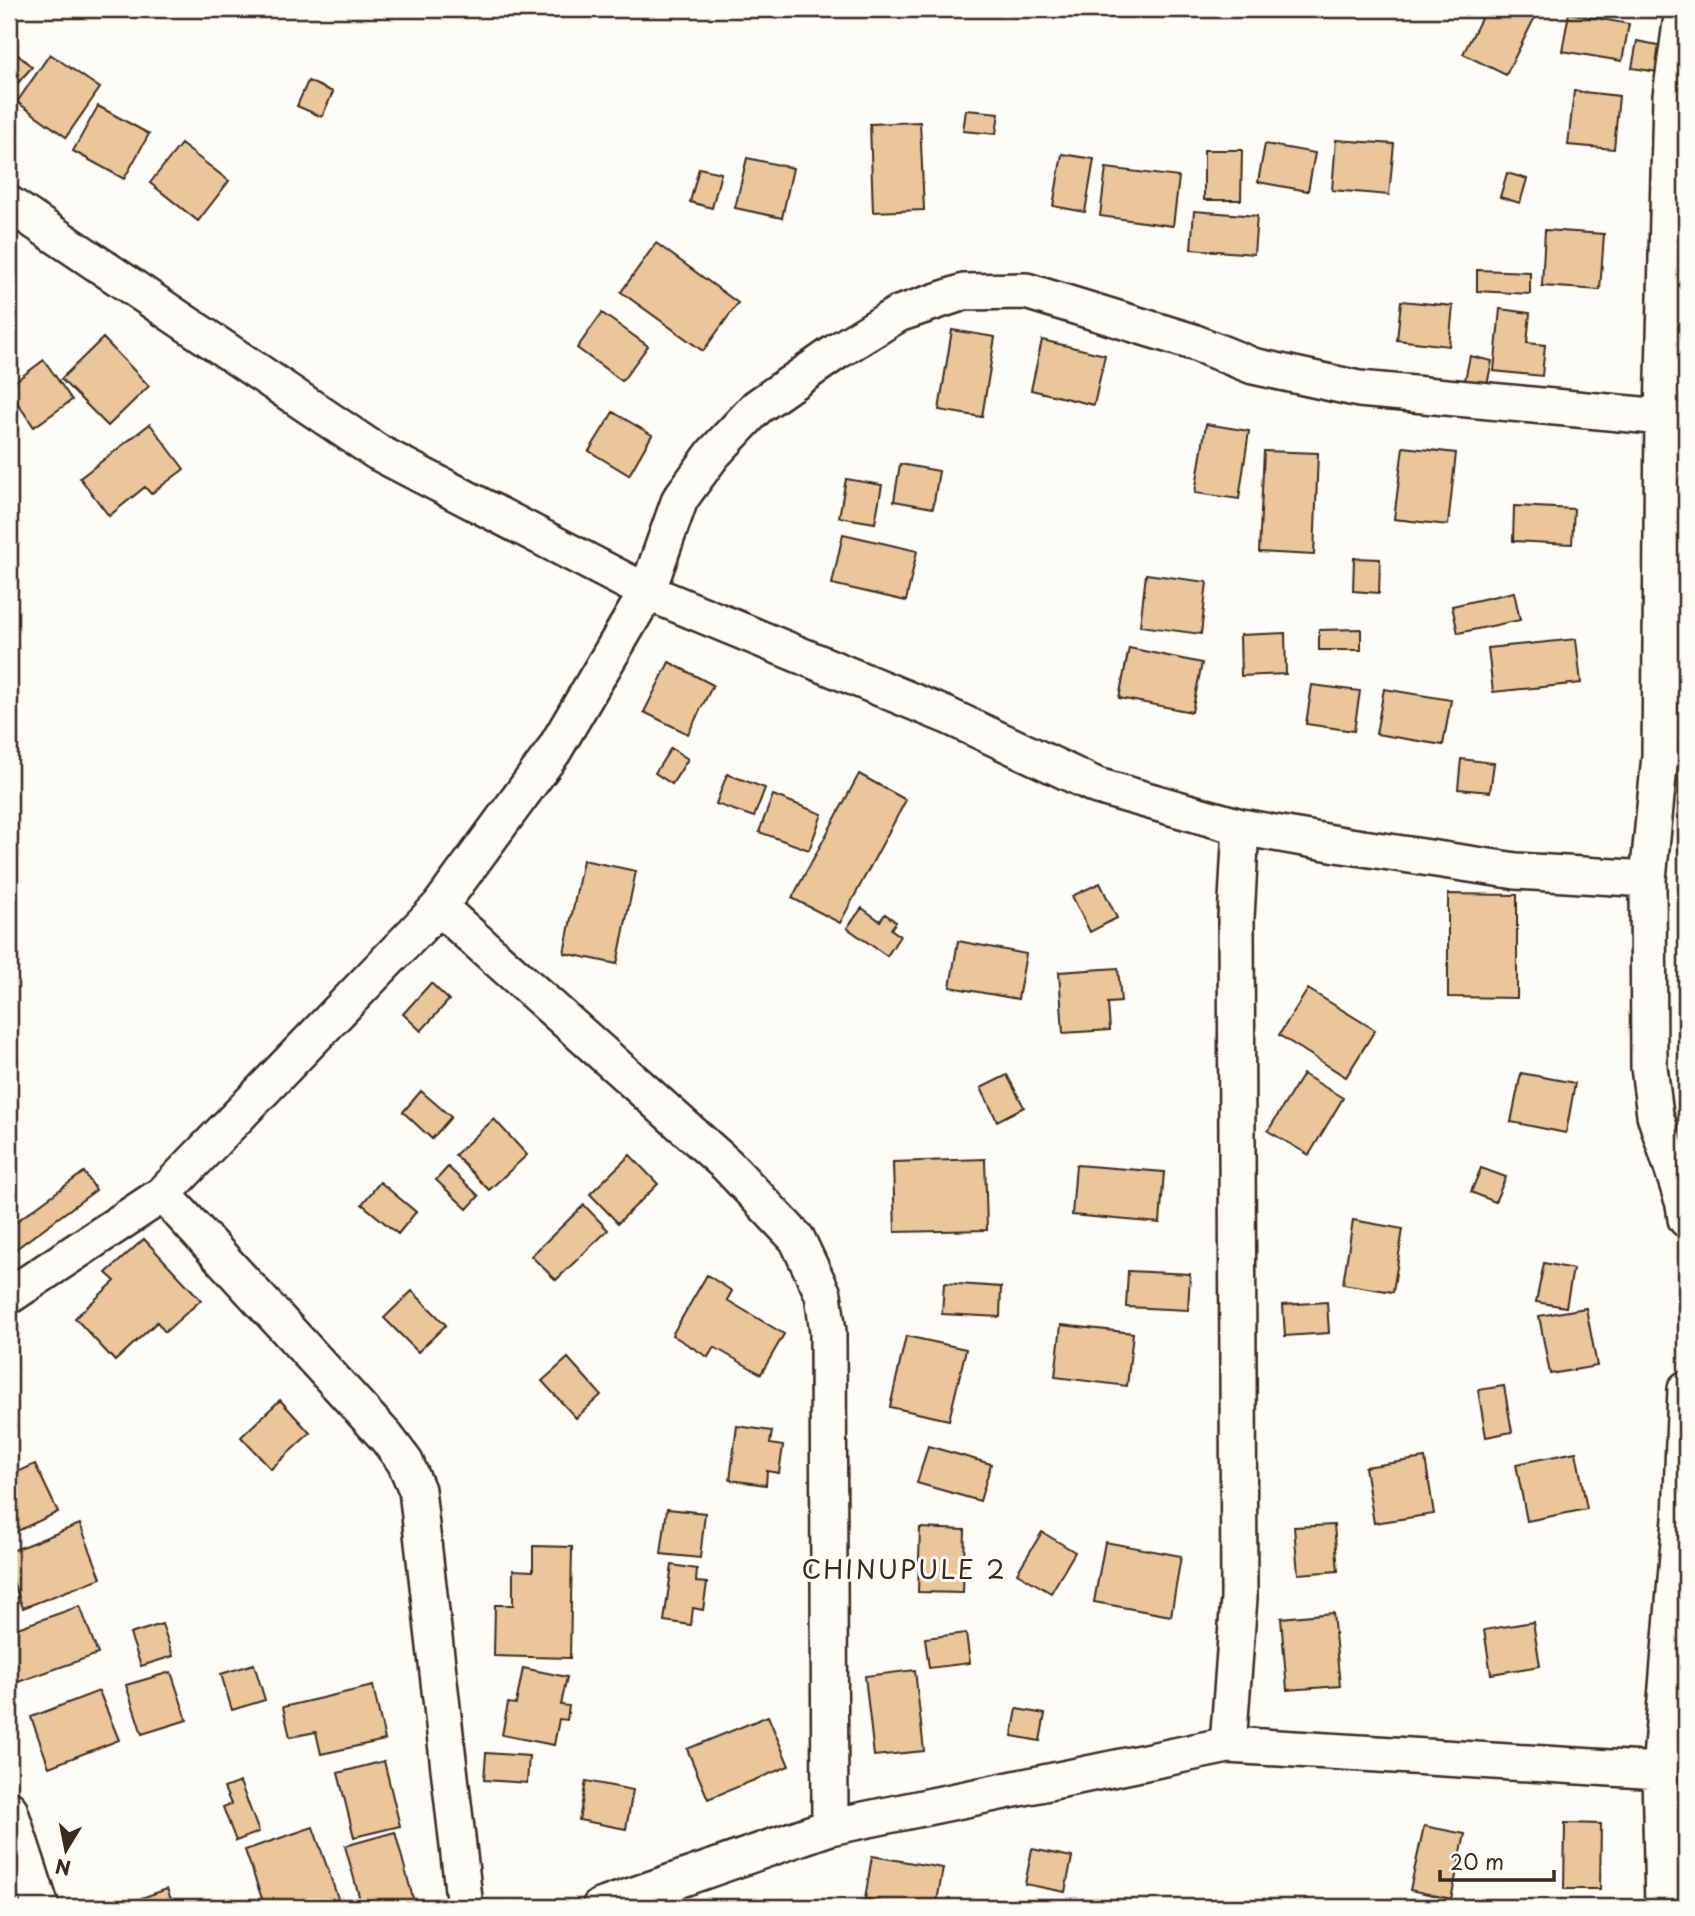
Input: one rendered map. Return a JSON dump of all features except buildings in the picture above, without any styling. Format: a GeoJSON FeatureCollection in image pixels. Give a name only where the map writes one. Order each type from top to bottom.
{"type":"FeatureCollection","features":[{"type":"Feature","properties":{"kind":"street"},"geometry":{"type":"LineString","coordinates":[[1683,9],[1671,96],[1660,756],[1648,879],[1649,1066],[1655,1115],[1684,1204],[1686,1219]]}},
{"type":"Feature","properties":{"kind":"street"},"geometry":{"type":"LineString","coordinates":[[9,204],[377,452],[647,592],[948,716],[1097,786],[1241,827],[1516,871],[1648,879]]}},
{"type":"Feature","properties":{"kind":"street"},"geometry":{"type":"LineString","coordinates":[[9,1296],[163,1194],[439,906],[553,752],[647,592],[680,499],[713,454],[757,407],[836,352],[898,314],[964,292],[1026,291],[1193,342],[1253,366],[1359,389],[1664,417]]}},
{"type":"Feature","properties":{"kind":"street"},"geometry":{"type":"LineString","coordinates":[[1228,1745],[1239,1598],[1236,918],[1241,827]]}},
{"type":"Feature","properties":{"kind":"street"},"geometry":{"type":"LineString","coordinates":[[439,906],[727,1165],[797,1239],[823,1294],[828,1332],[830,1827]]}},
{"type":"Feature","properties":{"kind":"street"},"geometry":{"type":"LineString","coordinates":[[163,1194],[386,1437],[405,1462],[417,1490],[465,1907]]}},
{"type":"Feature","properties":{"kind":"street"},"geometry":{"type":"LineString","coordinates":[[1664,1907],[1660,1771],[1684,1520],[1686,1389]]}},
{"type":"Feature","properties":{"kind":"street"},"geometry":{"type":"LineString","coordinates":[[600,1907],[830,1827],[1228,1745],[1660,1771]]}},
{"type":"Feature","properties":{"kind":"street"},"geometry":{"type":"LineString","coordinates":[[9,1809],[41,1907]]}},
{"type":"Feature","properties":{"kind":"district","name":"CHINUPULE 2"},"geometry":{"type":"Point","coordinates":[904,1570]}}]}
